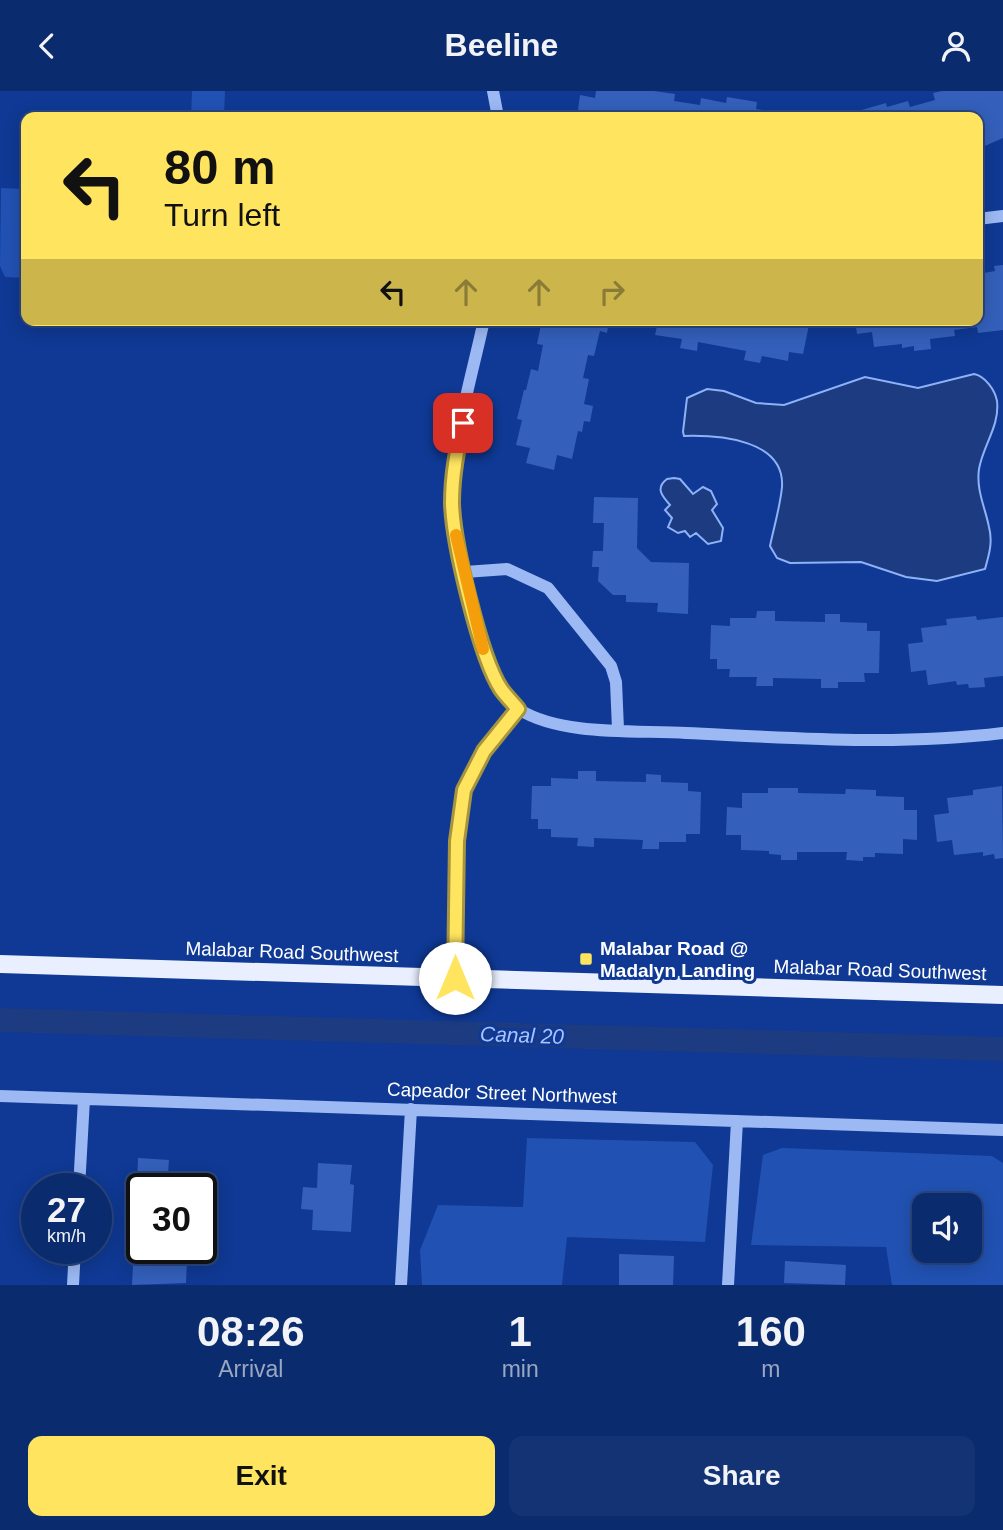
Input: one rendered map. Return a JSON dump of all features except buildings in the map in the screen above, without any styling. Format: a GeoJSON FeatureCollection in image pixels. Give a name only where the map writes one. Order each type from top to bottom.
{"type":"FeatureCollection","features":[{"type":"Feature","properties":{"kind":"main road","name":"Malabar Road Southwest"},"geometry":{"type":"LineString","coordinates":[[0,964],[1003,995]]}},
{"type":"Feature","properties":{"kind":"street"},"geometry":{"type":"LineString","coordinates":[[493,91],[497,112]]}},
{"type":"Feature","properties":{"kind":"street"},"geometry":{"type":"LineString","coordinates":[[983,218],[1003,216]]}},
{"type":"Feature","properties":{"kind":"street"},"geometry":{"type":"LineString","coordinates":[[483,326],[453,474],[452,505],[482,646],[500,688],[518,709],[570,727],[869,741],[1003,733]]}},
{"type":"Feature","properties":{"kind":"street"},"geometry":{"type":"LineString","coordinates":[[465,572],[507,569],[548,588],[611,666],[616,683],[618,729]]}},
{"type":"Feature","properties":{"kind":"street"},"geometry":{"type":"LineString","coordinates":[[455,978],[457,841],[464,790],[484,751],[518,709]]}},
{"type":"Feature","properties":{"kind":"street","name":"Capeador Street Northwest"},"geometry":{"type":"LineString","coordinates":[[0,1096],[1003,1130]]}},
{"type":"Feature","properties":{"kind":"street"},"geometry":{"type":"LineString","coordinates":[[80,1173],[84,1099]]}},
{"type":"Feature","properties":{"kind":"street"},"geometry":{"type":"LineString","coordinates":[[401,1285],[411,1109]]}},
{"type":"Feature","properties":{"kind":"street"},"geometry":{"type":"LineString","coordinates":[[728,1285],[737,1121]]}},
{"type":"Feature","properties":{"kind":"street"},"geometry":{"type":"LineString","coordinates":[[73,1285],[74,1264]]}},
{"type":"Feature","properties":{"kind":"shaded area"},"geometry":{"type":"Polygon","coordinates":[[[192,91],[225,91],[224,112],[191,112],[192,91]]]}},
{"type":"Feature","properties":{"kind":"shaded area"},"geometry":{"type":"Polygon","coordinates":[[[1,188],[21,189],[21,278],[5,277],[0,266],[1,188]]]}},
{"type":"Feature","properties":{"kind":"shaded area"},"geometry":{"type":"Polygon","coordinates":[[[974,374],[989,384],[997,401],[994,427],[981,460],[978,477],[991,538],[990,548],[985,569],[937,581],[906,577],[861,562],[790,563],[777,558],[770,546],[782,487],[780,471],[773,459],[747,443],[714,437],[684,436],[683,432],[687,398],[707,389],[724,391],[756,403],[784,405],[865,377],[918,388],[974,374]]]}},
{"type":"Feature","properties":{"kind":"shaded area"},"geometry":{"type":"Polygon","coordinates":[[[667,479],[680,479],[693,494],[703,487],[711,491],[717,504],[712,510],[723,528],[721,541],[708,544],[696,533],[690,537],[685,531],[678,533],[668,527],[672,518],[665,510],[670,505],[662,495],[661,486],[667,479]]]}},
{"type":"Feature","properties":{"kind":"shaded area"},"geometry":{"type":"Polygon","coordinates":[[[527,1138],[695,1142],[713,1165],[705,1242],[567,1237],[562,1285],[422,1285],[420,1250],[438,1205],[523,1207],[527,1138]]]}},
{"type":"Feature","properties":{"kind":"shaded area"},"geometry":{"type":"Polygon","coordinates":[[[782,1148],[992,1156],[1003,1163],[1003,1285],[892,1285],[886,1247],[751,1245],[763,1155],[782,1148]]]}},
{"type":"Feature","properties":{"kind":"waterway","name":"Canal 20"},"geometry":{"type":"LineString","coordinates":[[0,1020],[1003,1049]]}},
{"type":"Feature","properties":{"kind":"slow traffic"},"geometry":{"type":"LineString","coordinates":[[456,535],[483,649]]}},
{"type":"Feature","properties":{"kind":"place","name":"Malabar Road @ Madalyn Landing"},"geometry":{"type":"Point","coordinates":[586,959]}},
{"type":"Feature","properties":{"kind":"route"},"geometry":{"type":"LineString","coordinates":[[455,978],[457,841],[464,790],[484,751],[518,709],[500,688],[482,646],[457,539],[452,505],[453,474],[463,423]]}}]}
